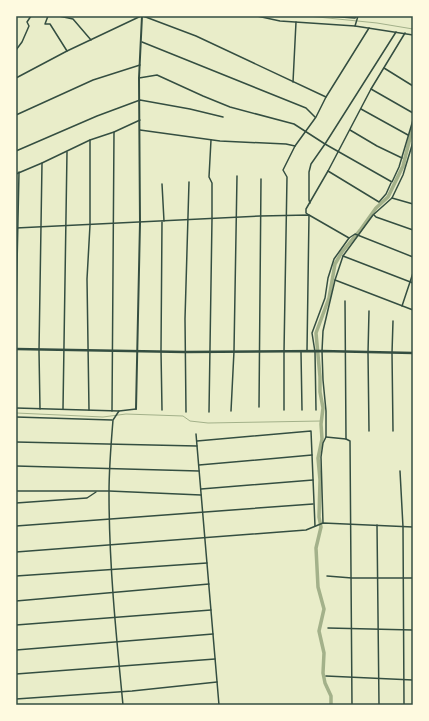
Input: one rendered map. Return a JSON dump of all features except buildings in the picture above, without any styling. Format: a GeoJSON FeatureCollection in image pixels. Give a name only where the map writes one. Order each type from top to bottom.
{"type":"FeatureCollection","features":[{"type":"Feature","properties":{"kind":"main road"},"geometry":{"type":"LineString","coordinates":[[16,350],[413,353]]}},
{"type":"Feature","properties":{"kind":"street"},"geometry":{"type":"LineString","coordinates":[[16,50],[26,34],[29,26],[27,22],[31,16]]}},
{"type":"Feature","properties":{"kind":"street"},"geometry":{"type":"LineString","coordinates":[[48,16],[45,24],[50,24],[67,51]]}},
{"type":"Feature","properties":{"kind":"street"},"geometry":{"type":"LineString","coordinates":[[59,16],[73,19],[91,40]]}},
{"type":"Feature","properties":{"kind":"street"},"geometry":{"type":"LineString","coordinates":[[16,78],[67,51],[142,16],[196,36],[326,97]]}},
{"type":"Feature","properties":{"kind":"street"},"geometry":{"type":"LineString","coordinates":[[16,408],[119,412],[136,408],[136,351],[140,223],[139,78],[142,42],[142,16]]}},
{"type":"Feature","properties":{"kind":"street"},"geometry":{"type":"LineString","coordinates":[[257,16],[280,21],[355,26],[413,35]]}},
{"type":"Feature","properties":{"kind":"street"},"geometry":{"type":"LineString","coordinates":[[327,16],[349,19],[357,16]]}},
{"type":"Feature","properties":{"kind":"street"},"geometry":{"type":"LineString","coordinates":[[355,26],[357,16]]}},
{"type":"Feature","properties":{"kind":"street"},"geometry":{"type":"LineString","coordinates":[[293,82],[296,22]]}},
{"type":"Feature","properties":{"kind":"street"},"geometry":{"type":"LineString","coordinates":[[284,410],[287,177],[283,170],[295,146],[316,117],[326,97],[369,28]]}},
{"type":"Feature","properties":{"kind":"street"},"geometry":{"type":"LineString","coordinates":[[310,203],[308,172],[311,164],[396,32]]}},
{"type":"Feature","properties":{"kind":"street"},"geometry":{"type":"LineString","coordinates":[[349,238],[306,213],[306,209],[339,152],[371,89],[405,33]]}},
{"type":"Feature","properties":{"kind":"street"},"geometry":{"type":"LineString","coordinates":[[142,42],[306,108],[316,117]]}},
{"type":"Feature","properties":{"kind":"street"},"geometry":{"type":"LineString","coordinates":[[16,115],[93,80],[140,65]]}},
{"type":"Feature","properties":{"kind":"street"},"geometry":{"type":"LineString","coordinates":[[383,68],[413,86]]}},
{"type":"Feature","properties":{"kind":"street"},"geometry":{"type":"LineString","coordinates":[[139,78],[157,75],[230,107],[294,124],[325,144],[392,182]]}},
{"type":"Feature","properties":{"kind":"street"},"geometry":{"type":"LineString","coordinates":[[371,89],[413,113]]}},
{"type":"Feature","properties":{"kind":"street"},"geometry":{"type":"LineString","coordinates":[[16,151],[97,116],[140,100],[190,109],[222,118]]}},
{"type":"Feature","properties":{"kind":"street"},"geometry":{"type":"LineString","coordinates":[[361,109],[408,135]]}},
{"type":"Feature","properties":{"kind":"street"},"geometry":{"type":"LineString","coordinates":[[16,174],[67,152],[90,140],[114,132],[140,120]]}},
{"type":"Feature","properties":{"kind":"street"},"geometry":{"type":"LineString","coordinates":[[328,172],[379,202],[386,194],[399,167],[413,120]]}},
{"type":"Feature","properties":{"kind":"street"},"geometry":{"type":"LineString","coordinates":[[140,130],[211,140],[286,144],[295,146]]}},
{"type":"Feature","properties":{"kind":"street"},"geometry":{"type":"LineString","coordinates":[[350,130],[402,158]]}},
{"type":"Feature","properties":{"kind":"street"},"geometry":{"type":"LineString","coordinates":[[112,411],[114,132]]}},
{"type":"Feature","properties":{"kind":"street"},"geometry":{"type":"LineString","coordinates":[[89,410],[87,279],[90,225],[90,140]]}},
{"type":"Feature","properties":{"kind":"street"},"geometry":{"type":"LineString","coordinates":[[209,412],[212,183],[209,177],[211,140]]}},
{"type":"Feature","properties":{"kind":"street"},"geometry":{"type":"LineString","coordinates":[[323,523],[321,457],[323,443],[326,437],[326,411],[323,380],[323,331],[335,280],[343,256],[373,215],[392,198],[403,175],[413,142]]}},
{"type":"Feature","properties":{"kind":"street"},"geometry":{"type":"LineString","coordinates":[[63,409],[67,152]]}},
{"type":"Feature","properties":{"kind":"street"},"geometry":{"type":"LineString","coordinates":[[40,409],[39,351],[42,163]]}},
{"type":"Feature","properties":{"kind":"street"},"geometry":{"type":"LineString","coordinates":[[16,313],[19,172]]}},
{"type":"Feature","properties":{"kind":"street"},"geometry":{"type":"LineString","coordinates":[[231,411],[234,351],[237,176]]}},
{"type":"Feature","properties":{"kind":"street"},"geometry":{"type":"LineString","coordinates":[[259,407],[261,179]]}},
{"type":"Feature","properties":{"kind":"street"},"geometry":{"type":"LineString","coordinates":[[186,412],[185,352],[189,182]]}},
{"type":"Feature","properties":{"kind":"street"},"geometry":{"type":"LineString","coordinates":[[162,184],[162,410]]}},
{"type":"Feature","properties":{"kind":"street"},"geometry":{"type":"LineString","coordinates":[[392,198],[413,204]]}},
{"type":"Feature","properties":{"kind":"street"},"geometry":{"type":"LineString","coordinates":[[17,228],[309,215]]}},
{"type":"Feature","properties":{"kind":"street"},"geometry":{"type":"LineString","coordinates":[[307,352],[309,215]]}},
{"type":"Feature","properties":{"kind":"street"},"geometry":{"type":"LineString","coordinates":[[373,215],[413,230]]}},
{"type":"Feature","properties":{"kind":"street"},"geometry":{"type":"LineString","coordinates":[[316,410],[315,352],[312,333],[325,298],[328,278],[334,259],[349,238],[355,234],[413,257]]}},
{"type":"Feature","properties":{"kind":"street"},"geometry":{"type":"LineString","coordinates":[[343,256],[412,282]]}},
{"type":"Feature","properties":{"kind":"street"},"geometry":{"type":"LineString","coordinates":[[402,306],[412,282],[413,273]]}},
{"type":"Feature","properties":{"kind":"street"},"geometry":{"type":"LineString","coordinates":[[335,280],[413,310]]}},
{"type":"Feature","properties":{"kind":"street"},"geometry":{"type":"LineString","coordinates":[[346,301],[346,439]]}},
{"type":"Feature","properties":{"kind":"street"},"geometry":{"type":"LineString","coordinates":[[369,311],[369,431]]}},
{"type":"Feature","properties":{"kind":"street"},"geometry":{"type":"LineString","coordinates":[[393,321],[393,431]]}},
{"type":"Feature","properties":{"kind":"street"},"geometry":{"type":"LineString","coordinates":[[301,352],[302,410]]}},
{"type":"Feature","properties":{"kind":"street"},"geometry":{"type":"LineString","coordinates":[[119,412],[113,420],[109,492],[114,618],[123,705]]}},
{"type":"Feature","properties":{"kind":"street"},"geometry":{"type":"LineString","coordinates":[[16,417],[113,420]]}},
{"type":"Feature","properties":{"kind":"street"},"geometry":{"type":"LineString","coordinates":[[197,441],[312,432],[313,504],[315,526]]}},
{"type":"Feature","properties":{"kind":"street"},"geometry":{"type":"LineString","coordinates":[[196,434],[219,705]]}},
{"type":"Feature","properties":{"kind":"street"},"geometry":{"type":"LineString","coordinates":[[326,437],[346,439],[350,441],[352,705]]}},
{"type":"Feature","properties":{"kind":"street"},"geometry":{"type":"LineString","coordinates":[[16,442],[197,446]]}},
{"type":"Feature","properties":{"kind":"street"},"geometry":{"type":"LineString","coordinates":[[199,465],[312,455]]}},
{"type":"Feature","properties":{"kind":"street"},"geometry":{"type":"LineString","coordinates":[[16,466],[199,471]]}},
{"type":"Feature","properties":{"kind":"street"},"geometry":{"type":"LineString","coordinates":[[400,471],[403,527],[402,630],[404,705]]}},
{"type":"Feature","properties":{"kind":"street"},"geometry":{"type":"LineString","coordinates":[[201,489],[313,480]]}},
{"type":"Feature","properties":{"kind":"street"},"geometry":{"type":"LineString","coordinates":[[16,491],[201,495]]}},
{"type":"Feature","properties":{"kind":"street"},"geometry":{"type":"LineString","coordinates":[[16,503],[87,498],[96,492]]}},
{"type":"Feature","properties":{"kind":"street"},"geometry":{"type":"LineString","coordinates":[[16,526],[313,504]]}},
{"type":"Feature","properties":{"kind":"street"},"geometry":{"type":"LineString","coordinates":[[16,552],[306,530],[323,523],[403,527],[413,526]]}},
{"type":"Feature","properties":{"kind":"street"},"geometry":{"type":"LineString","coordinates":[[377,525],[379,705]]}},
{"type":"Feature","properties":{"kind":"street"},"geometry":{"type":"LineString","coordinates":[[16,576],[207,563]]}},
{"type":"Feature","properties":{"kind":"street"},"geometry":{"type":"LineString","coordinates":[[327,576],[352,578],[413,578]]}},
{"type":"Feature","properties":{"kind":"street"},"geometry":{"type":"LineString","coordinates":[[16,601],[209,584]]}},
{"type":"Feature","properties":{"kind":"street"},"geometry":{"type":"LineString","coordinates":[[16,625],[211,610]]}},
{"type":"Feature","properties":{"kind":"street"},"geometry":{"type":"LineString","coordinates":[[328,628],[413,630]]}},
{"type":"Feature","properties":{"kind":"street"},"geometry":{"type":"LineString","coordinates":[[16,650],[213,634]]}},
{"type":"Feature","properties":{"kind":"street"},"geometry":{"type":"LineString","coordinates":[[16,674],[215,659]]}},
{"type":"Feature","properties":{"kind":"street"},"geometry":{"type":"LineString","coordinates":[[326,676],[413,680]]}},
{"type":"Feature","properties":{"kind":"street"},"geometry":{"type":"LineString","coordinates":[[16,699],[217,682]]}},
{"type":"Feature","properties":{"kind":"waterway"},"geometry":{"type":"LineString","coordinates":[[308,16],[377,23],[413,29]]}},
{"type":"Feature","properties":{"kind":"waterway"},"geometry":{"type":"LineString","coordinates":[[331,705],[331,696],[325,683],[323,673],[324,653],[319,631],[324,609],[318,587],[316,548],[321,527],[319,517],[320,480],[318,458],[322,439],[321,424],[323,408],[320,392],[316,333],[329,298],[335,264],[342,252],[376,208],[388,197],[403,166],[413,126]]}},
{"type":"Feature","properties":{"kind":"waterway"},"geometry":{"type":"LineString","coordinates":[[16,413],[103,417],[126,414],[183,416],[190,421],[208,423],[322,421]]}}]}
